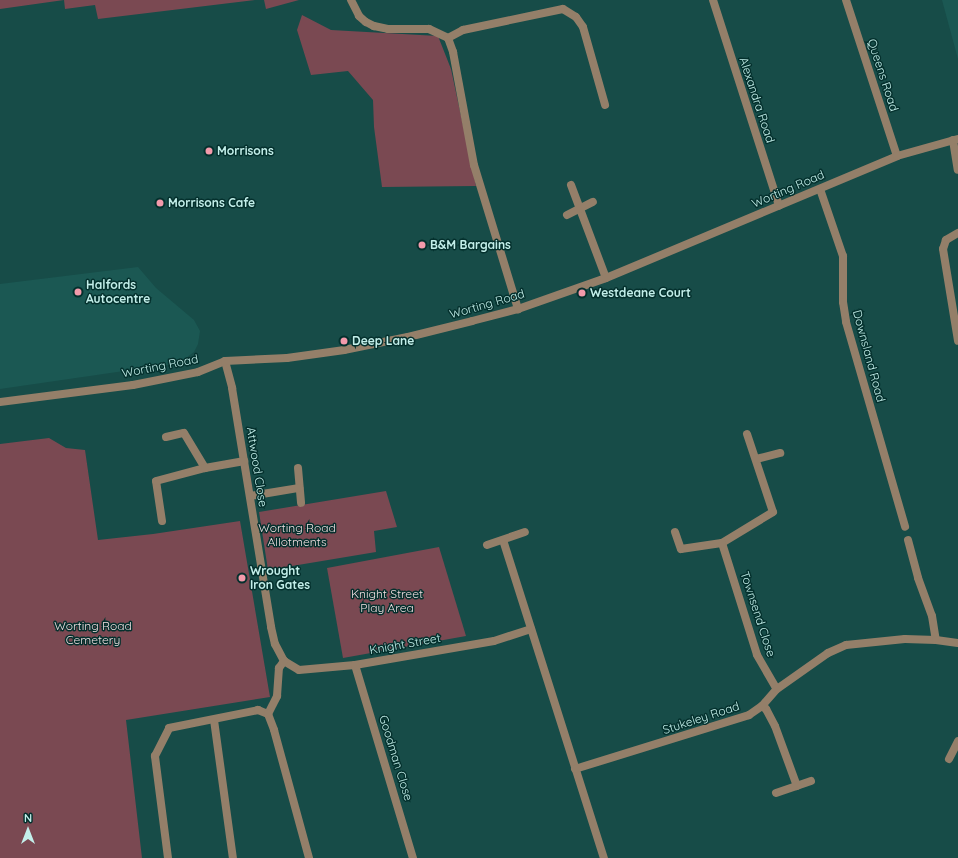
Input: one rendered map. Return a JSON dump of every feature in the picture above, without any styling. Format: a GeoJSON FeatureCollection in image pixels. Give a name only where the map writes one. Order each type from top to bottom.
{"type":"FeatureCollection","features":[{"type":"Feature","properties":{"kind":"street"},"geometry":{"type":"LineString","coordinates":[[351,0],[359,16],[374,26],[388,29],[429,29],[448,38],[453,52],[474,165],[518,308]]}},
{"type":"Feature","properties":{"kind":"street","name":"Alexandra Road"},"geometry":{"type":"LineString","coordinates":[[713,0],[780,206]]}},
{"type":"Feature","properties":{"kind":"street","name":"Queens Road"},"geometry":{"type":"LineString","coordinates":[[846,0],[897,156]]}},
{"type":"Feature","properties":{"kind":"street"},"geometry":{"type":"LineString","coordinates":[[448,38],[463,30],[563,9],[576,17],[583,27],[605,105]]}},
{"type":"Feature","properties":{"kind":"street"},"geometry":{"type":"LineString","coordinates":[[955,140],[958,170]]}},
{"type":"Feature","properties":{"kind":"street","name":"Worting Road"},"geometry":{"type":"LineString","coordinates":[[0,402],[141,383],[198,372],[225,361],[287,358],[364,346],[408,337],[518,308],[606,278],[820,190],[897,156],[955,140]]}},
{"type":"Feature","properties":{"kind":"street"},"geometry":{"type":"LineString","coordinates":[[571,185],[606,278]]}},
{"type":"Feature","properties":{"kind":"street","name":"Downsland Road"},"geometry":{"type":"LineString","coordinates":[[820,190],[842,256],[843,302],[846,322],[905,527]]}},
{"type":"Feature","properties":{"kind":"street"},"geometry":{"type":"LineString","coordinates":[[567,215],[593,202]]}},
{"type":"Feature","properties":{"kind":"street"},"geometry":{"type":"LineString","coordinates":[[958,233],[946,240],[943,249],[958,341]]}},
{"type":"Feature","properties":{"kind":"street","name":"Attwood Close"},"geometry":{"type":"LineString","coordinates":[[225,361],[232,388],[271,627],[275,644],[284,661]]}},
{"type":"Feature","properties":{"kind":"street"},"geometry":{"type":"LineString","coordinates":[[166,437],[184,433],[205,468]]}},
{"type":"Feature","properties":{"kind":"street"},"geometry":{"type":"LineString","coordinates":[[675,532],[682,550],[722,543],[773,512],[748,434]]}},
{"type":"Feature","properties":{"kind":"street"},"geometry":{"type":"LineString","coordinates":[[756,459],[780,453]]}},
{"type":"Feature","properties":{"kind":"street"},"geometry":{"type":"LineString","coordinates":[[162,521],[156,482],[205,468],[244,461]]}},
{"type":"Feature","properties":{"kind":"street"},"geometry":{"type":"LineString","coordinates":[[298,468],[301,503]]}},
{"type":"Feature","properties":{"kind":"street"},"geometry":{"type":"LineString","coordinates":[[250,496],[299,488]]}},
{"type":"Feature","properties":{"kind":"street"},"geometry":{"type":"LineString","coordinates":[[487,545],[525,532]]}},
{"type":"Feature","properties":{"kind":"street"},"geometry":{"type":"LineString","coordinates":[[503,540],[550,684],[575,769],[604,858]]}},
{"type":"Feature","properties":{"kind":"street"},"geometry":{"type":"LineString","coordinates":[[908,540],[918,578],[932,616],[936,640]]}},
{"type":"Feature","properties":{"kind":"street","name":"Townsend Close"},"geometry":{"type":"LineString","coordinates":[[722,543],[757,655],[778,690]]}},
{"type":"Feature","properties":{"kind":"street","name":"Knight Street"},"geometry":{"type":"LineString","coordinates":[[284,661],[299,670],[355,665],[494,641],[531,629]]}},
{"type":"Feature","properties":{"kind":"street","name":"Stukeley Road"},"geometry":{"type":"LineString","coordinates":[[575,769],[749,715],[762,706],[778,690],[828,653],[846,645],[905,639],[936,640],[958,643]]}},
{"type":"Feature","properties":{"kind":"street"},"geometry":{"type":"LineString","coordinates":[[284,661],[279,668],[276,696],[268,714],[310,858]]}},
{"type":"Feature","properties":{"kind":"street","name":"Goodman Close"},"geometry":{"type":"LineString","coordinates":[[355,665],[413,858]]}},
{"type":"Feature","properties":{"kind":"street"},"geometry":{"type":"LineString","coordinates":[[762,706],[766,709],[775,726],[797,786]]}},
{"type":"Feature","properties":{"kind":"street"},"geometry":{"type":"LineString","coordinates":[[168,858],[155,756],[170,728],[258,710],[268,714]]}},
{"type":"Feature","properties":{"kind":"street"},"geometry":{"type":"LineString","coordinates":[[214,720],[233,858]]}},
{"type":"Feature","properties":{"kind":"street"},"geometry":{"type":"LineString","coordinates":[[949,759],[958,741]]}},
{"type":"Feature","properties":{"kind":"street"},"geometry":{"type":"LineString","coordinates":[[776,793],[811,781]]}},
{"type":"Feature","properties":{"kind":"shaded area"},"geometry":{"type":"Polygon","coordinates":[[[942,0],[958,0],[958,59],[942,0]]]}},
{"type":"Feature","properties":{"kind":"shaded area"},"geometry":{"type":"Polygon","coordinates":[[[138,267],[156,288],[194,320],[200,331],[198,344],[194,352],[179,363],[0,389],[0,284],[138,267]]]}},
{"type":"Feature","properties":{"kind":"green space"},"geometry":{"type":"Polygon","coordinates":[[[0,0],[64,0],[0,9],[0,0]]]}},
{"type":"Feature","properties":{"kind":"green space"},"geometry":{"type":"Polygon","coordinates":[[[64,0],[255,0],[98,19],[95,5],[65,9],[64,0]]]}},
{"type":"Feature","properties":{"kind":"green space"},"geometry":{"type":"Polygon","coordinates":[[[264,0],[299,0],[266,9],[264,0]]]}},
{"type":"Feature","properties":{"kind":"green space"},"geometry":{"type":"Polygon","coordinates":[[[302,15],[331,30],[438,36],[451,69],[476,186],[382,187],[374,127],[373,100],[348,71],[311,75],[297,30],[302,15]]]}},
{"type":"Feature","properties":{"kind":"green space","name":"Worting Road Cemetery"},"geometry":{"type":"Polygon","coordinates":[[[49,438],[66,448],[85,450],[98,540],[153,534],[240,521],[270,697],[126,720],[142,858],[0,858],[0,444],[49,438]]]}},
{"type":"Feature","properties":{"kind":"green space","name":"Worting Road Allotments"},"geometry":{"type":"Polygon","coordinates":[[[386,491],[397,527],[374,531],[376,552],[268,570],[259,512],[386,491]]]}},
{"type":"Feature","properties":{"kind":"green space","name":"Knight Street Play Area"},"geometry":{"type":"Polygon","coordinates":[[[439,547],[466,636],[343,658],[327,568],[439,547]]]}},
{"type":"Feature","properties":{"kind":"place","name":"Morrisons"},"geometry":{"type":"Point","coordinates":[209,151]}},
{"type":"Feature","properties":{"kind":"place","name":"Morrisons Cafe"},"geometry":{"type":"Point","coordinates":[160,203]}},
{"type":"Feature","properties":{"kind":"place","name":"B&M Bargains"},"geometry":{"type":"Point","coordinates":[422,245]}},
{"type":"Feature","properties":{"kind":"place","name":"Halfords Autocentre"},"geometry":{"type":"Point","coordinates":[78,292]}},
{"type":"Feature","properties":{"kind":"place","name":"Westdeane Court"},"geometry":{"type":"Point","coordinates":[582,293]}},
{"type":"Feature","properties":{"kind":"place","name":"Deep Lane"},"geometry":{"type":"Point","coordinates":[344,341]}},
{"type":"Feature","properties":{"kind":"place","name":"Wrought Iron Gates"},"geometry":{"type":"Point","coordinates":[242,578]}}]}
